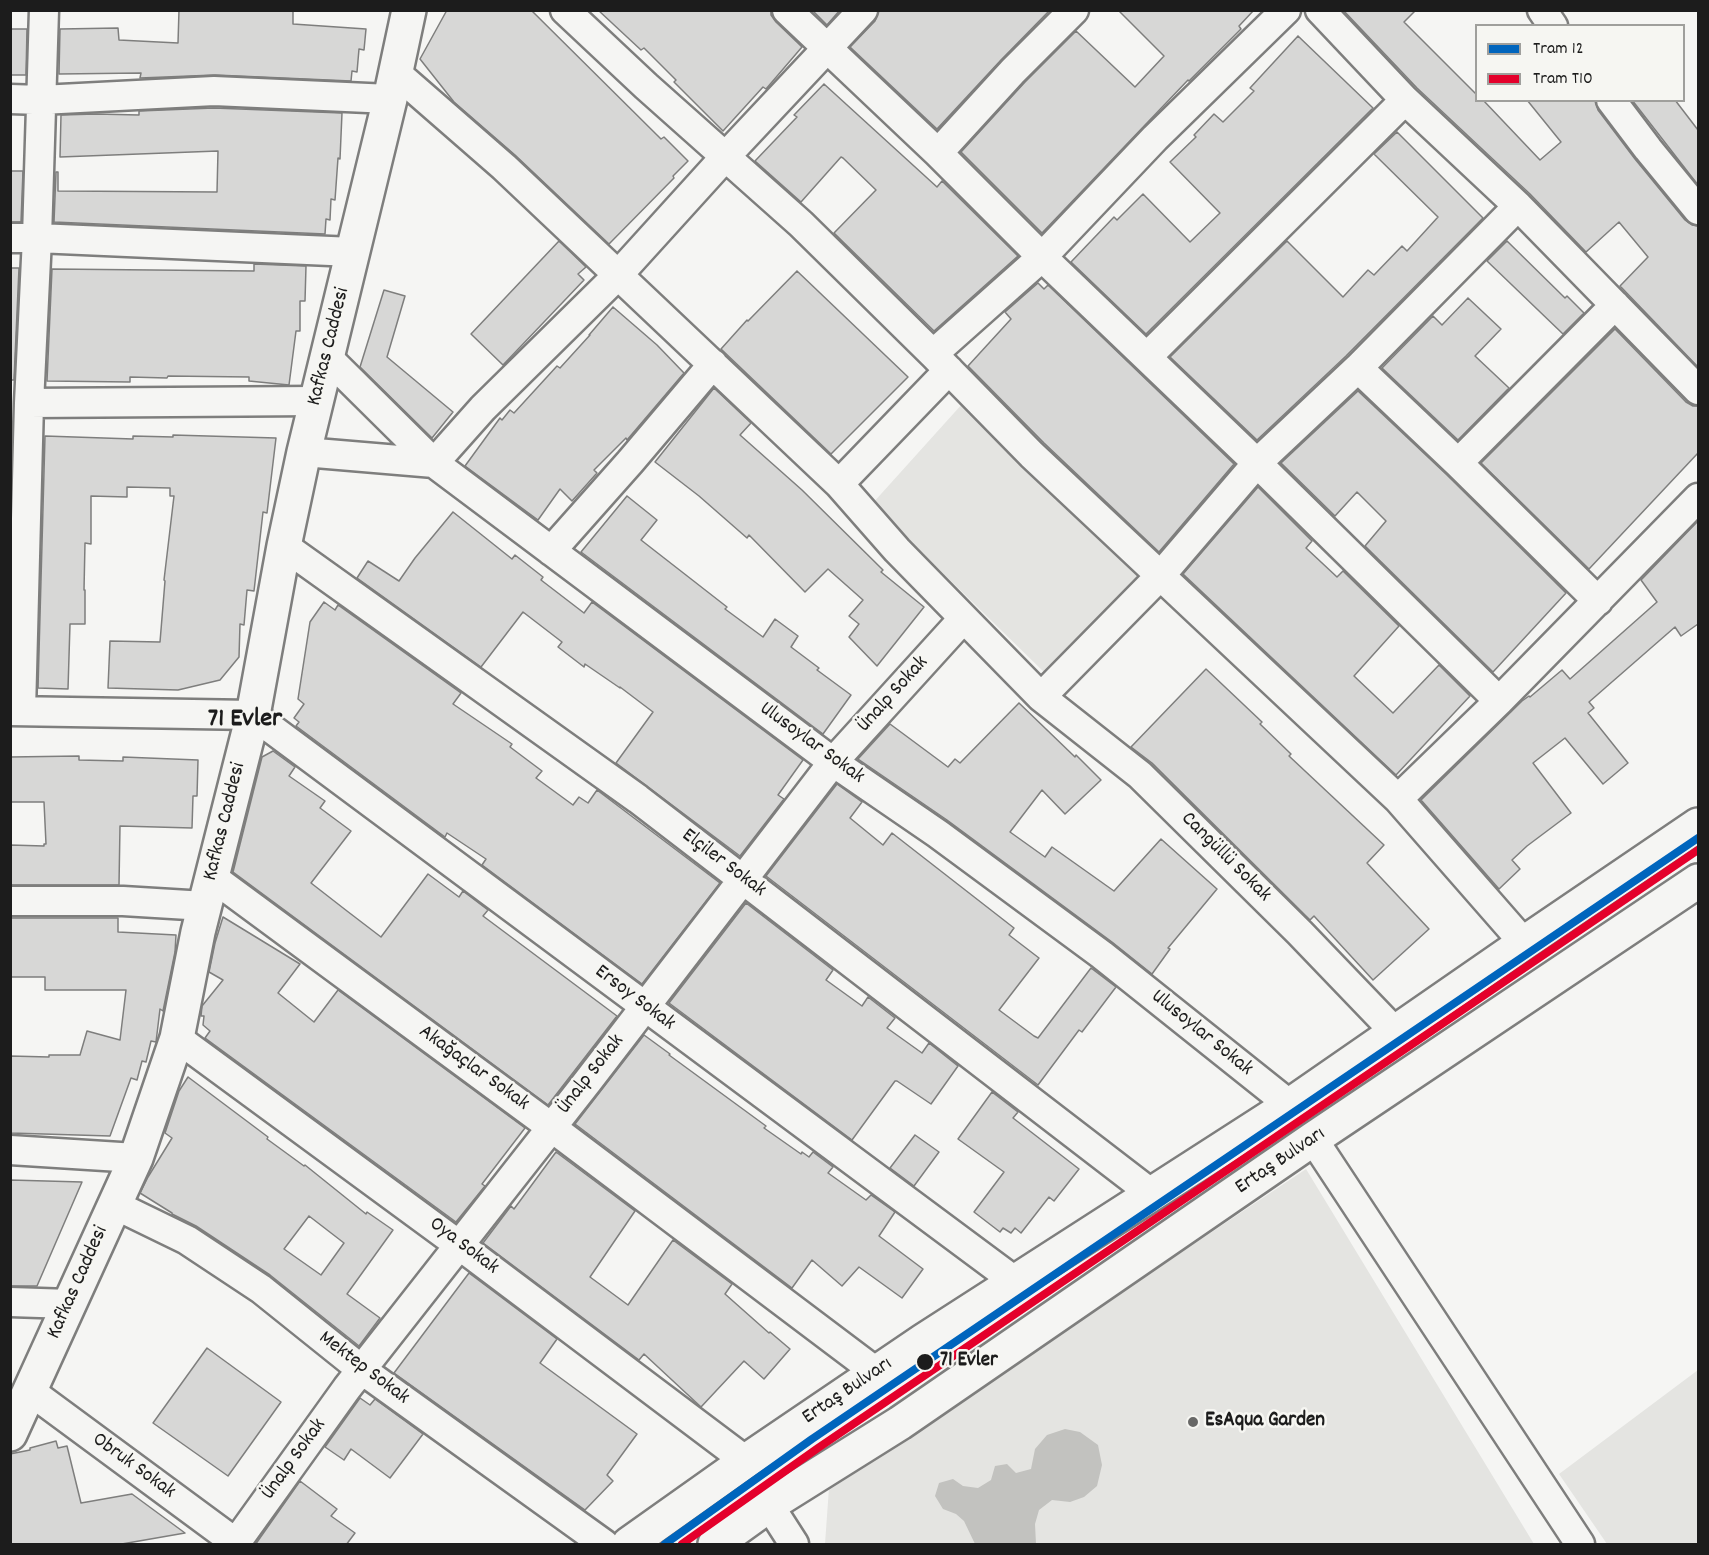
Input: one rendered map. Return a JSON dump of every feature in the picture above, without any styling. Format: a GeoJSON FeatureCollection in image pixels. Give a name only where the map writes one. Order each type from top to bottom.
{"type":"FeatureCollection","features":[{"type":"Feature","properties":{"kind":"main road","name":"Kafkas Caddesi"},"geometry":{"type":"LineString","coordinates":[[10,1434],[136,1158],[177,1038],[198,932],[253,715],[304,452],[409,10]]}},
{"type":"Feature","properties":{"kind":"main road","name":"Ertaş Bulvarı"},"geometry":{"type":"LineString","coordinates":[[629,1545],[876,1372],[1290,1105],[1698,825]]}},
{"type":"Feature","properties":{"kind":"main road","name":"Ertaş Bulvarı"},"geometry":{"type":"LineString","coordinates":[[715,1545],[769,1505],[900,1423],[1313,1139],[1698,881]]}},
{"type":"Feature","properties":{"kind":"street"},"geometry":{"type":"LineString","coordinates":[[44,10],[41,100],[24,238],[29,403],[16,711],[253,715]]}},
{"type":"Feature","properties":{"kind":"street"},"geometry":{"type":"LineString","coordinates":[[565,10],[646,86],[801,224],[1032,455],[1398,799],[1524,943]]}},
{"type":"Feature","properties":{"kind":"street"},"geometry":{"type":"LineString","coordinates":[[787,10],[938,153],[1499,701]]}},
{"type":"Feature","properties":{"kind":"street"},"geometry":{"type":"LineString","coordinates":[[304,452],[434,463],[483,408],[618,275],[863,10]]}},
{"type":"Feature","properties":{"kind":"street"},"geometry":{"type":"LineString","coordinates":[[938,153],[1013,71],[1074,10]]}},
{"type":"Feature","properties":{"kind":"street"},"geometry":{"type":"LineString","coordinates":[[839,484],[941,362],[1155,138],[1286,10]]}},
{"type":"Feature","properties":{"kind":"street"},"geometry":{"type":"LineString","coordinates":[[1320,10],[1405,99],[1518,206],[1698,390]]}},
{"type":"Feature","properties":{"kind":"street"},"geometry":{"type":"LineString","coordinates":[[1542,10],[1552,24]]}},
{"type":"Feature","properties":{"kind":"street"},"geometry":{"type":"LineString","coordinates":[[10,99],[41,100],[392,85]]}},
{"type":"Feature","properties":{"kind":"street","name":"Cangüllü Sokak"},"geometry":{"type":"LineString","coordinates":[[392,85],[504,167],[713,364],[839,484],[897,550],[1041,698],[1140,775],[1300,933],[1396,1032]]}},
{"type":"Feature","properties":{"kind":"street"},"geometry":{"type":"LineString","coordinates":[[1147,357],[1405,99]]}},
{"type":"Feature","properties":{"kind":"street"},"geometry":{"type":"LineString","coordinates":[[1612,102],[1648,150],[1698,210]]}},
{"type":"Feature","properties":{"kind":"street"},"geometry":{"type":"LineString","coordinates":[[1041,698],[1161,575],[1257,463],[1358,368],[1518,206]]}},
{"type":"Feature","properties":{"kind":"street"},"geometry":{"type":"LineString","coordinates":[[24,238],[353,252]]}},
{"type":"Feature","properties":{"kind":"street"},"geometry":{"type":"LineString","coordinates":[[1458,463],[1615,305]]}},
{"type":"Feature","properties":{"kind":"street","name":"Ulusoylar Sokak"},"geometry":{"type":"LineString","coordinates":[[327,357],[434,463],[833,762],[938,834],[1102,955],[1290,1105]]}},
{"type":"Feature","properties":{"kind":"street"},"geometry":{"type":"LineString","coordinates":[[551,551],[713,364]]}},
{"type":"Feature","properties":{"kind":"street"},"geometry":{"type":"LineString","coordinates":[[1358,368],[1598,601]]}},
{"type":"Feature","properties":{"kind":"street"},"geometry":{"type":"LineString","coordinates":[[29,403],[316,401]]}},
{"type":"Feature","properties":{"kind":"street"},"geometry":{"type":"LineString","coordinates":[[1398,799],[1499,701],[1698,498]]}},
{"type":"Feature","properties":{"kind":"street","name":"Elçiler Sokak"},"geometry":{"type":"LineString","coordinates":[[284,546],[638,799],[1152,1194]]}},
{"type":"Feature","properties":{"kind":"street","name":"Ünalp Sokak"},"geometry":{"type":"LineString","coordinates":[[232,1544],[362,1370],[833,762],[963,619]]}},
{"type":"Feature","properties":{"kind":"street","name":"Ersoy Sokak"},"geometry":{"type":"LineString","coordinates":[[253,715],[1016,1282]]}},
{"type":"Feature","properties":{"kind":"street"},"geometry":{"type":"LineString","coordinates":[[10,901],[123,901],[208,892]]}},
{"type":"Feature","properties":{"kind":"street","name":"Akağaçlar Sokak"},"geometry":{"type":"LineString","coordinates":[[208,892],[551,1128],[876,1372]]}},
{"type":"Feature","properties":{"kind":"street","name":"Oya Sokak"},"geometry":{"type":"LineString","coordinates":[[177,1038],[325,1145],[746,1461]]}},
{"type":"Feature","properties":{"kind":"street"},"geometry":{"type":"LineString","coordinates":[[1313,1139],[1580,1545]]}},
{"type":"Feature","properties":{"kind":"street"},"geometry":{"type":"LineString","coordinates":[[10,1150],[136,1158]]}},
{"type":"Feature","properties":{"kind":"street","name":"Mektep Sokak"},"geometry":{"type":"LineString","coordinates":[[115,1205],[187,1240],[252,1282],[362,1370],[604,1545]]}},
{"type":"Feature","properties":{"kind":"street"},"geometry":{"type":"LineString","coordinates":[[10,1302],[70,1304]]}},
{"type":"Feature","properties":{"kind":"street","name":"Obruk Sokak"},"geometry":{"type":"LineString","coordinates":[[30,1390],[232,1544]]}},
{"type":"Feature","properties":{"kind":"street"},"geometry":{"type":"LineString","coordinates":[[769,1505],[794,1545]]}},
{"type":"Feature","properties":{"kind":"shaded area"},"geometry":{"type":"Polygon","coordinates":[[[963,403],[1144,570],[1047,675],[872,504],[963,403]]]}},
{"type":"Feature","properties":{"kind":"shaded area","name":"EsAqua Garden"},"geometry":{"type":"Polygon","coordinates":[[[1306,1169],[1534,1544],[825,1544],[829,1488],[1306,1169]]]}},
{"type":"Feature","properties":{"kind":"shaded area"},"geometry":{"type":"Polygon","coordinates":[[[1698,1370],[1698,1544],[1607,1544],[1559,1474],[1698,1370]]]}},
{"type":"Feature","properties":{"kind":"shaded area"},"geometry":{"type":"Polygon","coordinates":[[[1065,1429],[1080,1432],[1098,1445],[1102,1465],[1097,1486],[1084,1497],[1070,1502],[1052,1500],[1039,1510],[1035,1524],[1036,1544],[975,1544],[964,1521],[956,1514],[943,1509],[935,1496],[939,1483],[953,1479],[963,1486],[978,1488],[991,1480],[995,1466],[1007,1464],[1016,1473],[1031,1469],[1035,1449],[1047,1435],[1065,1429]]]}},
{"type":"Feature","properties":{"kind":"building"},"geometry":{"type":"Polygon","coordinates":[[[179,10],[293,10],[293,24],[366,29],[364,50],[359,49],[357,72],[352,71],[351,81],[215,75],[140,78],[141,73],[59,74],[60,29],[118,28],[119,40],[178,43],[179,10]]]}},
{"type":"Feature","properties":{"kind":"building"},"geometry":{"type":"Polygon","coordinates":[[[447,10],[531,10],[661,139],[664,137],[688,161],[609,244],[515,155],[454,102],[420,59],[447,10]]]}},
{"type":"Feature","properties":{"kind":"building"},"geometry":{"type":"Polygon","coordinates":[[[598,10],[771,10],[771,15],[776,22],[802,47],[766,89],[763,87],[723,131],[644,48],[641,50],[598,10]]]}},
{"type":"Feature","properties":{"kind":"building"},"geometry":{"type":"Polygon","coordinates":[[[812,10],[840,10],[827,25],[812,10]]]}},
{"type":"Feature","properties":{"kind":"building"},"geometry":{"type":"Polygon","coordinates":[[[879,10],[1050,10],[937,129],[850,47],[875,21],[879,10]]]}},
{"type":"Feature","properties":{"kind":"building"},"geometry":{"type":"Polygon","coordinates":[[[1118,10],[1254,10],[1239,26],[1241,29],[1188,80],[1042,233],[961,152],[1025,82],[1076,31],[1135,87],[1164,56],[1118,10]]]}},
{"type":"Feature","properties":{"kind":"building"},"geometry":{"type":"Polygon","coordinates":[[[1343,10],[1416,10],[1404,22],[1475,93],[1475,102],[1485,102],[1540,160],[1561,142],[1529,102],[1596,102],[1598,110],[1635,159],[1685,220],[1698,226],[1698,367],[1620,286],[1648,257],[1619,222],[1586,252],[1530,194],[1417,88],[1343,10]]]}},
{"type":"Feature","properties":{"kind":"building"},"geometry":{"type":"Polygon","coordinates":[[[10,29],[27,29],[26,75],[10,75],[10,29]]]}},
{"type":"Feature","properties":{"kind":"building"},"geometry":{"type":"Polygon","coordinates":[[[1298,36],[1373,108],[1146,334],[1071,262],[1114,217],[1117,220],[1143,194],[1190,242],[1220,213],[1170,162],[1196,137],[1194,135],[1214,114],[1223,122],[1254,91],[1250,88],[1298,36]]]}},
{"type":"Feature","properties":{"kind":"building"},"geometry":{"type":"Polygon","coordinates":[[[824,84],[937,187],[942,181],[1018,256],[934,331],[834,233],[876,190],[843,158],[841,157],[801,202],[755,161],[797,117],[794,115],[824,84]]]}},
{"type":"Feature","properties":{"kind":"building"},"geometry":{"type":"Polygon","coordinates":[[[1634,102],[1677,102],[1698,130],[1698,185],[1634,102]]]}},
{"type":"Feature","properties":{"kind":"building"},"geometry":{"type":"Polygon","coordinates":[[[214,108],[342,113],[335,200],[331,199],[330,220],[326,219],[325,234],[54,222],[56,172],[58,172],[58,191],[217,192],[218,151],[60,157],[61,115],[139,115],[139,111],[214,108]]]}},
{"type":"Feature","properties":{"kind":"building"},"geometry":{"type":"Polygon","coordinates":[[[1397,132],[1483,218],[1346,356],[1257,440],[1170,357],[1287,241],[1343,297],[1368,270],[1374,275],[1402,246],[1407,251],[1438,217],[1374,154],[1397,132]]]}},
{"type":"Feature","properties":{"kind":"building"},"geometry":{"type":"Polygon","coordinates":[[[10,171],[23,171],[21,222],[10,222],[10,171]]]}},
{"type":"Feature","properties":{"kind":"building"},"geometry":{"type":"Polygon","coordinates":[[[559,241],[586,267],[578,274],[584,280],[503,365],[471,334],[559,241]]]}},
{"type":"Feature","properties":{"kind":"building"},"geometry":{"type":"Polygon","coordinates":[[[1507,241],[1565,298],[1567,296],[1584,313],[1563,334],[1487,261],[1507,241]]]}},
{"type":"Feature","properties":{"kind":"building"},"geometry":{"type":"Polygon","coordinates":[[[254,264],[306,266],[305,301],[300,301],[300,331],[296,331],[289,385],[249,381],[249,377],[130,377],[130,382],[47,381],[52,269],[254,271],[254,264]]]}},
{"type":"Feature","properties":{"kind":"building"},"geometry":{"type":"Polygon","coordinates":[[[10,268],[19,268],[14,380],[10,380],[10,268]]]}},
{"type":"Feature","properties":{"kind":"building"},"geometry":{"type":"Polygon","coordinates":[[[797,271],[908,377],[831,454],[721,349],[797,271]]]}},
{"type":"Feature","properties":{"kind":"building"},"geometry":{"type":"Polygon","coordinates":[[[1038,283],[1044,289],[1048,285],[1234,464],[1159,552],[1044,443],[968,366],[1011,319],[1005,312],[1038,283]]]}},
{"type":"Feature","properties":{"kind":"building"},"geometry":{"type":"Polygon","coordinates":[[[384,290],[405,296],[387,357],[453,412],[432,438],[360,367],[384,290]]]}},
{"type":"Feature","properties":{"kind":"building"},"geometry":{"type":"Polygon","coordinates":[[[1468,298],[1501,329],[1475,356],[1509,388],[1458,440],[1382,368],[1433,316],[1442,325],[1468,298]]]}},
{"type":"Feature","properties":{"kind":"building"},"geometry":{"type":"Polygon","coordinates":[[[613,307],[657,345],[684,373],[627,440],[626,438],[594,470],[597,473],[572,501],[560,489],[538,520],[465,466],[500,418],[502,420],[510,410],[514,413],[557,366],[560,368],[613,307]]]}},
{"type":"Feature","properties":{"kind":"building"},"geometry":{"type":"Polygon","coordinates":[[[1615,329],[1686,402],[1698,406],[1698,453],[1589,569],[1481,463],[1615,329]]]}},
{"type":"Feature","properties":{"kind":"building"},"geometry":{"type":"Polygon","coordinates":[[[714,388],[751,423],[740,435],[802,490],[883,570],[881,572],[924,607],[877,666],[849,637],[859,624],[849,616],[863,600],[828,569],[805,592],[749,535],[747,538],[699,496],[655,462],[714,388]]]}},
{"type":"Feature","properties":{"kind":"building"},"geometry":{"type":"Polygon","coordinates":[[[1358,391],[1566,593],[1493,672],[1365,546],[1386,521],[1357,492],[1335,516],[1281,463],[1358,391]]]}},
{"type":"Feature","properties":{"kind":"building"},"geometry":{"type":"Polygon","coordinates":[[[173,435],[276,438],[267,513],[263,512],[254,591],[247,590],[244,625],[240,624],[239,657],[220,680],[178,690],[108,688],[110,641],[160,642],[164,580],[174,496],[170,496],[170,488],[127,487],[127,497],[91,496],[91,544],[85,543],[85,624],[70,624],[68,689],[38,688],[45,436],[133,439],[133,436],[173,437],[173,435]]]}},
{"type":"Feature","properties":{"kind":"building"},"geometry":{"type":"Polygon","coordinates":[[[1258,487],[1312,541],[1306,548],[1337,577],[1343,571],[1399,626],[1354,676],[1393,713],[1439,665],[1470,696],[1396,775],[1183,574],[1258,487]]]}},
{"type":"Feature","properties":{"kind":"building"},"geometry":{"type":"Polygon","coordinates":[[[627,496],[657,520],[641,540],[763,637],[775,619],[798,636],[791,647],[851,695],[823,734],[581,552],[627,496]]]}},
{"type":"Feature","properties":{"kind":"building"},"geometry":{"type":"Polygon","coordinates":[[[453,512],[512,559],[515,555],[543,577],[541,580],[584,613],[592,602],[803,760],[778,795],[784,799],[740,856],[616,763],[653,712],[620,687],[585,664],[584,667],[558,647],[562,642],[523,612],[481,667],[357,578],[368,561],[399,581],[453,512]]]}},
{"type":"Feature","properties":{"kind":"building"},"geometry":{"type":"Polygon","coordinates":[[[1698,521],[1698,624],[1681,636],[1675,627],[1589,702],[1594,708],[1588,713],[1628,763],[1603,784],[1565,738],[1533,763],[1571,813],[1512,860],[1520,869],[1499,889],[1421,800],[1522,701],[1562,670],[1570,679],[1657,602],[1641,580],[1698,521]]]}},
{"type":"Feature","properties":{"kind":"building"},"geometry":{"type":"Polygon","coordinates":[[[324,602],[335,610],[338,605],[461,693],[453,704],[512,744],[510,747],[542,771],[536,778],[573,805],[579,797],[588,803],[597,790],[720,883],[642,984],[482,865],[486,859],[447,833],[445,837],[296,726],[299,722],[294,718],[304,704],[298,699],[310,622],[324,602]]]}},
{"type":"Feature","properties":{"kind":"building"},"geometry":{"type":"Polygon","coordinates":[[[1206,669],[1262,722],[1260,724],[1291,754],[1289,756],[1384,845],[1367,863],[1429,929],[1373,980],[1314,916],[1310,920],[1152,763],[1131,747],[1206,669]]]}},
{"type":"Feature","properties":{"kind":"building"},"geometry":{"type":"Polygon","coordinates":[[[1019,703],[1101,780],[1065,814],[1042,790],[1010,832],[1045,857],[1052,847],[1114,891],[1161,839],[1217,889],[1168,948],[1170,949],[1152,974],[947,820],[858,759],[890,724],[948,767],[955,759],[960,763],[1019,703]]]}},
{"type":"Feature","properties":{"kind":"building"},"geometry":{"type":"Polygon","coordinates":[[[273,751],[295,767],[289,776],[325,801],[320,808],[351,831],[311,883],[347,911],[381,937],[428,874],[459,897],[463,891],[488,910],[483,916],[617,1016],[548,1105],[233,872],[262,757],[273,751]]]}},
{"type":"Feature","properties":{"kind":"building"},"geometry":{"type":"Polygon","coordinates":[[[79,756],[79,760],[123,761],[123,757],[198,760],[197,796],[193,796],[192,828],[120,826],[119,885],[10,885],[10,845],[44,846],[46,844],[44,802],[10,802],[10,757],[79,756]]]}},
{"type":"Feature","properties":{"kind":"building"},"geometry":{"type":"Polygon","coordinates":[[[837,784],[862,802],[850,818],[883,845],[892,833],[1014,928],[1009,935],[1039,958],[999,1010],[1034,1036],[1038,1038],[1091,968],[1116,987],[1082,1032],[1079,1030],[1038,1085],[766,876],[837,784]]]}},
{"type":"Feature","properties":{"kind":"building"},"geometry":{"type":"Polygon","coordinates":[[[746,903],[833,970],[826,980],[862,1006],[868,997],[895,1018],[887,1028],[922,1053],[929,1043],[958,1066],[931,1104],[895,1081],[852,1140],[669,1003],[746,903]]]}},
{"type":"Feature","properties":{"kind":"building"},"geometry":{"type":"Polygon","coordinates":[[[223,917],[300,964],[278,993],[314,1022],[338,990],[525,1128],[482,1184],[485,1186],[456,1222],[205,1038],[210,1031],[203,1025],[202,1006],[223,980],[209,972],[223,917]]]}},
{"type":"Feature","properties":{"kind":"building"},"geometry":{"type":"Polygon","coordinates":[[[10,918],[118,918],[118,932],[176,935],[175,952],[163,1011],[160,1009],[156,1042],[151,1041],[146,1062],[142,1061],[137,1080],[131,1078],[110,1136],[10,1133],[10,1056],[80,1055],[87,1031],[120,1040],[126,990],[45,990],[45,977],[10,977],[10,918]]]}},
{"type":"Feature","properties":{"kind":"building"},"geometry":{"type":"Polygon","coordinates":[[[644,1035],[801,1154],[802,1152],[809,1157],[813,1152],[833,1167],[828,1173],[866,1200],[871,1195],[895,1212],[879,1236],[923,1269],[902,1298],[859,1267],[842,1286],[812,1260],[792,1288],[575,1124],[644,1035]]]}},
{"type":"Feature","properties":{"kind":"building"},"geometry":{"type":"Polygon","coordinates":[[[188,1077],[366,1214],[367,1212],[393,1230],[347,1294],[380,1318],[359,1346],[270,1275],[196,1226],[172,1214],[140,1193],[172,1138],[165,1133],[179,1091],[188,1077]],[[309,1216],[284,1249],[321,1275],[344,1243],[309,1216]]]}},
{"type":"Feature","properties":{"kind":"building"},"geometry":{"type":"Polygon","coordinates":[[[992,1092],[1018,1112],[1013,1118],[1079,1169],[1054,1201],[1049,1197],[1021,1233],[1015,1228],[1011,1233],[1003,1228],[1000,1232],[974,1212],[1004,1172],[958,1139],[992,1092]]]}},
{"type":"Feature","properties":{"kind":"building"},"geometry":{"type":"Polygon","coordinates":[[[915,1135],[939,1152],[914,1186],[890,1168],[915,1135]]]}},
{"type":"Feature","properties":{"kind":"building"},"geometry":{"type":"Polygon","coordinates":[[[556,1152],[635,1211],[590,1277],[628,1305],[673,1240],[732,1284],[725,1294],[790,1349],[764,1379],[744,1361],[701,1407],[644,1354],[639,1360],[483,1243],[511,1206],[514,1209],[556,1152]]]}},
{"type":"Feature","properties":{"kind":"building"},"geometry":{"type":"Polygon","coordinates":[[[10,1180],[82,1182],[37,1286],[10,1286],[10,1180]]]}},
{"type":"Feature","properties":{"kind":"building"},"geometry":{"type":"Polygon","coordinates":[[[469,1273],[557,1339],[540,1363],[637,1434],[607,1475],[613,1481],[585,1510],[394,1373],[469,1273]]]}},
{"type":"Feature","properties":{"kind":"building"},"geometry":{"type":"Polygon","coordinates":[[[207,1348],[281,1402],[228,1476],[153,1423],[207,1348]]]}},
{"type":"Feature","properties":{"kind":"building"},"geometry":{"type":"Polygon","coordinates":[[[360,1398],[370,1405],[375,1399],[423,1434],[390,1478],[351,1449],[344,1460],[325,1447],[360,1398]]]}},
{"type":"Feature","properties":{"kind":"building"},"geometry":{"type":"Polygon","coordinates":[[[56,1441],[58,1448],[67,1446],[81,1503],[132,1494],[185,1533],[116,1545],[10,1545],[10,1454],[56,1441]]]}},
{"type":"Feature","properties":{"kind":"building"},"geometry":{"type":"Polygon","coordinates":[[[300,1481],[337,1509],[331,1516],[355,1533],[346,1545],[255,1545],[300,1481]]]}},
{"type":"Feature","properties":{"kind":"tram line","name":"12"},"geometry":{"type":"LineString","coordinates":[[665,1544],[812,1439],[1698,838]]}},
{"type":"Feature","properties":{"kind":"tram line","name":"T10"},"geometry":{"type":"LineString","coordinates":[[682,1544],[818,1448],[1698,850]]}},
{"type":"Feature","properties":{"kind":"place","name":"71 Evler"},"geometry":{"type":"Point","coordinates":[925,1362]}},
{"type":"Feature","properties":{"kind":"place","name":"EsAqua Garden"},"geometry":{"type":"Point","coordinates":[1193,1422]}},
{"type":"Feature","properties":{"kind":"district","name":"71 Evler"},"geometry":{"type":"Point","coordinates":[245,721]}}]}
